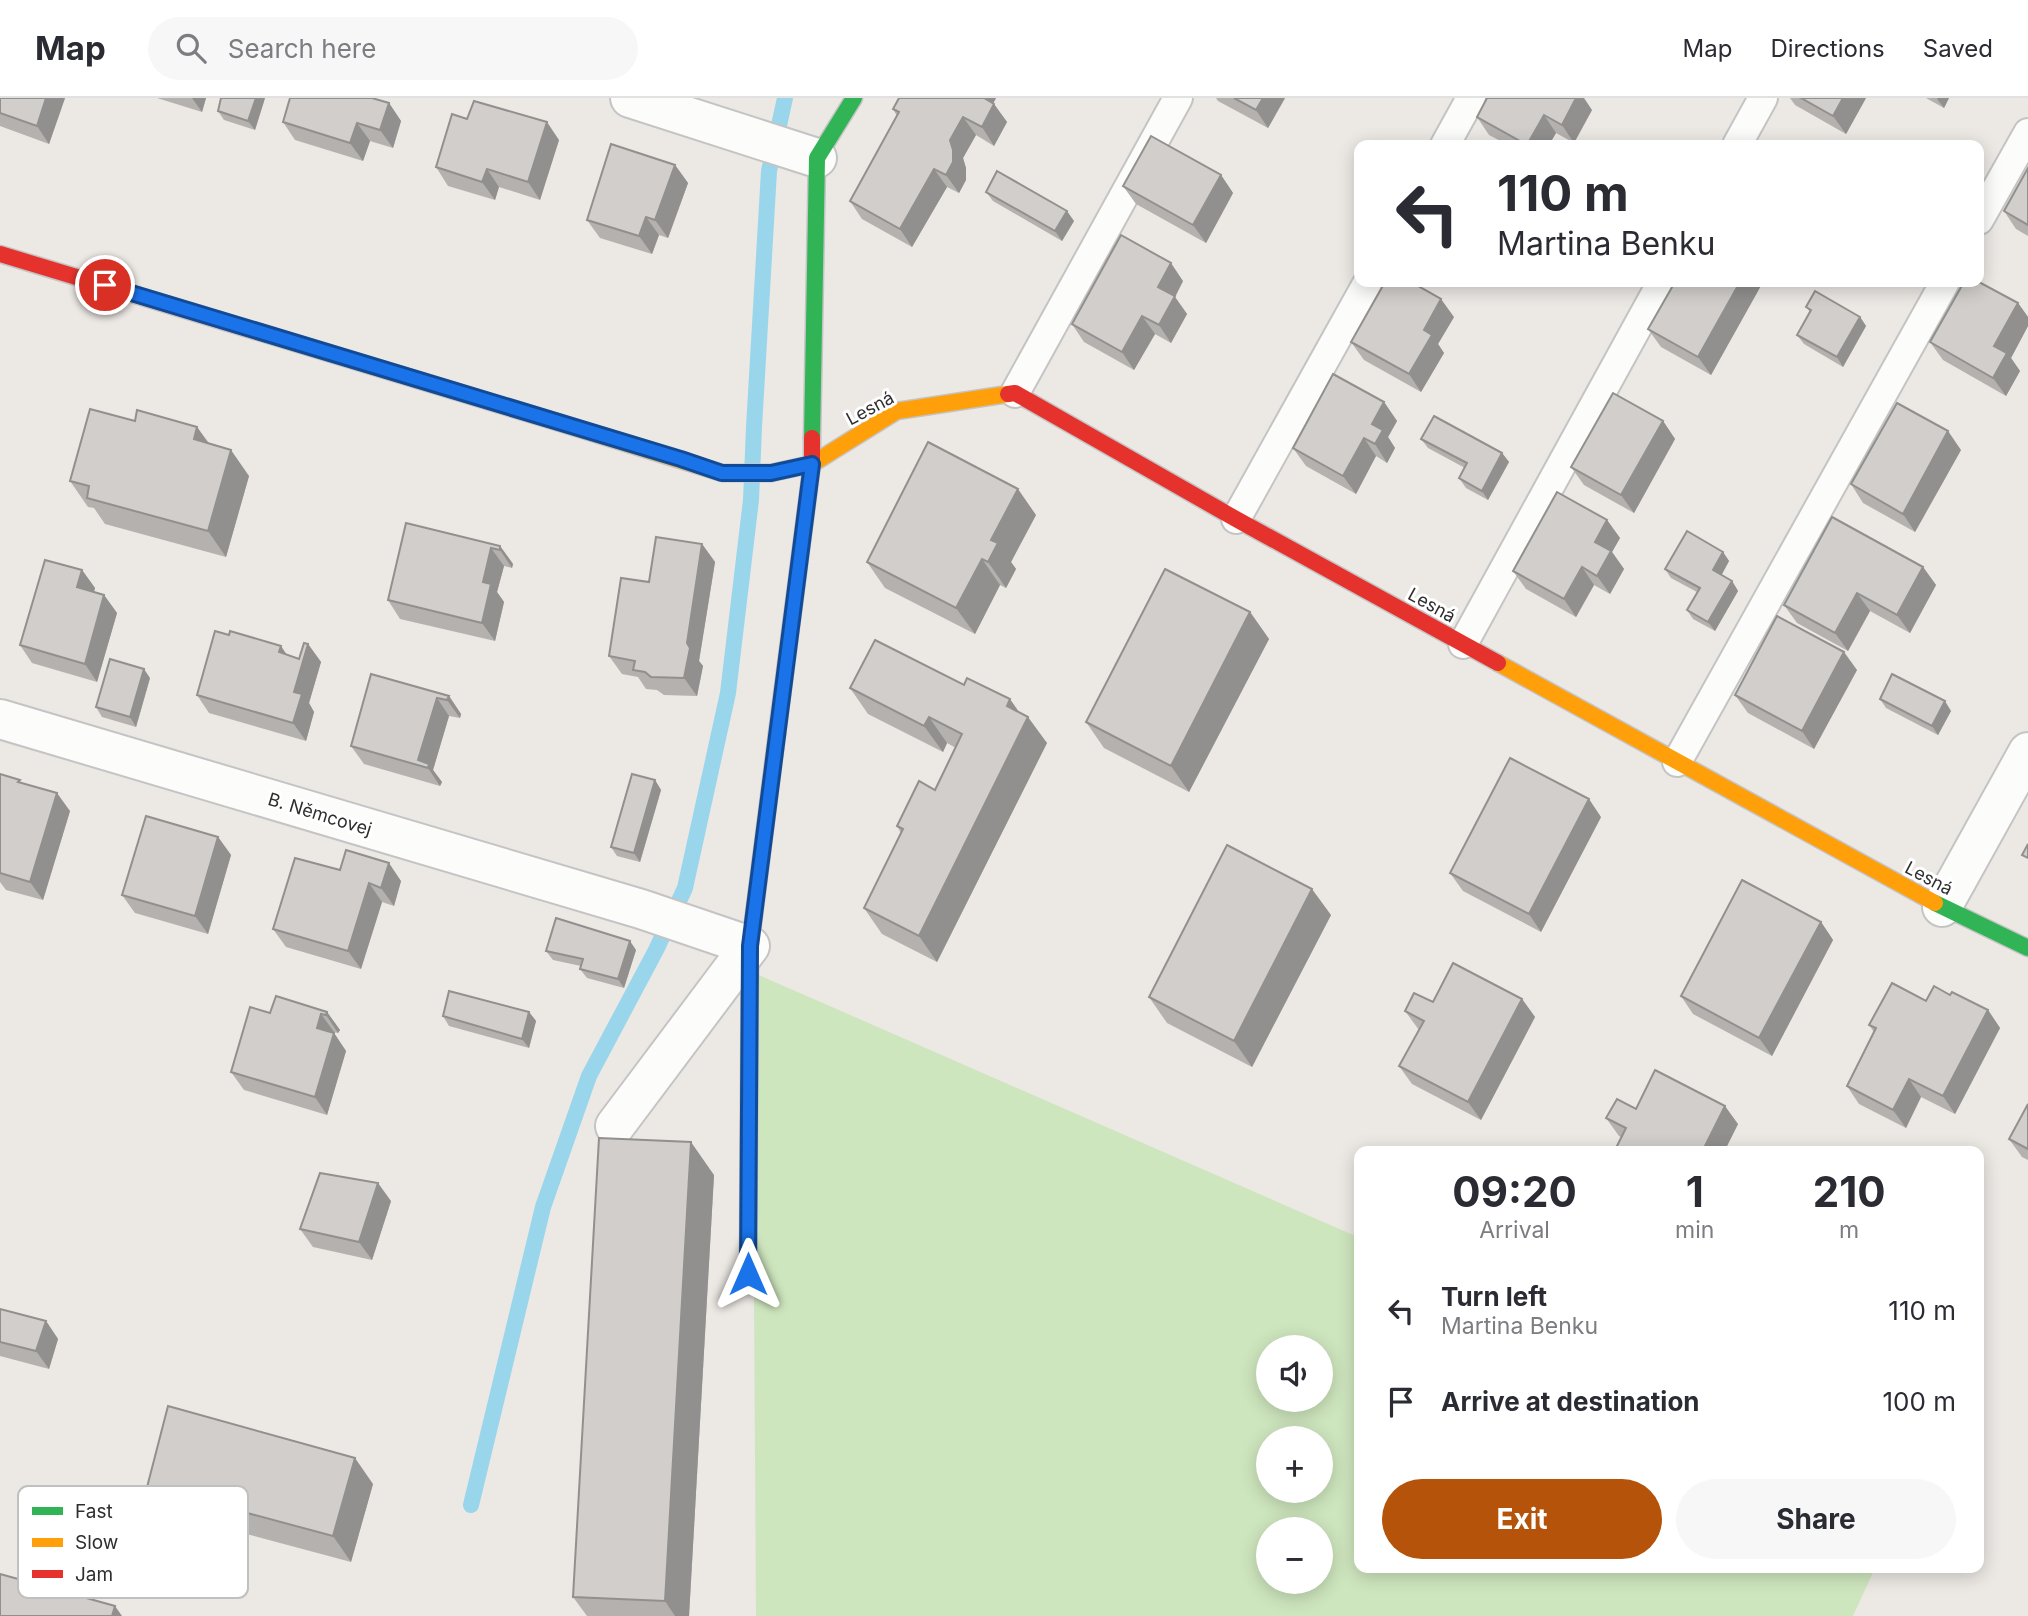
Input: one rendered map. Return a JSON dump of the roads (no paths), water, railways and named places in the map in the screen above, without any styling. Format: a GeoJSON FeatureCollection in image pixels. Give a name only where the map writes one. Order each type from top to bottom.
{"type":"FeatureCollection","features":[{"type":"Feature","properties":{"kind":"street"},"geometry":{"type":"LineString","coordinates":[[630,98],[806,154]]}},
{"type":"Feature","properties":{"kind":"street"},"geometry":{"type":"LineString","coordinates":[[748,1274],[750,946],[812,464],[806,154],[854,98]]}},
{"type":"Feature","properties":{"kind":"street","name":"Lesná"},"geometry":{"type":"LineString","coordinates":[[0,254],[722,473],[771,473],[812,464],[898,411],[1015,393],[1236,519],[1677,762],[1942,907],[2028,948]]}},
{"type":"Feature","properties":{"kind":"street","name":"B. Němcovej"},"geometry":{"type":"LineString","coordinates":[[0,719],[641,909],[750,946]]}},
{"type":"Feature","properties":{"kind":"street"},"geometry":{"type":"LineString","coordinates":[[1942,907],[2028,752]]}},
{"type":"Feature","properties":{"kind":"street"},"geometry":{"type":"LineString","coordinates":[[615,1126],[750,946]]}},
{"type":"Feature","properties":{"kind":"lane"},"geometry":{"type":"LineString","coordinates":[[1015,393],[1178,98]]}},
{"type":"Feature","properties":{"kind":"lane"},"geometry":{"type":"LineString","coordinates":[[1448,140],[1471,98]]}},
{"type":"Feature","properties":{"kind":"lane"},"geometry":{"type":"LineString","coordinates":[[1740,140],[1763,98]]}},
{"type":"Feature","properties":{"kind":"lane"},"geometry":{"type":"LineString","coordinates":[[1984,211],[2028,133]]}},
{"type":"Feature","properties":{"kind":"lane"},"geometry":{"type":"LineString","coordinates":[[1236,519],[1365,287]]}},
{"type":"Feature","properties":{"kind":"lane"},"geometry":{"type":"LineString","coordinates":[[1464,644],[1659,287]]}},
{"type":"Feature","properties":{"kind":"lane"},"geometry":{"type":"LineString","coordinates":[[1677,762],[1942,287]]}},
{"type":"Feature","properties":{"kind":"waterway"},"geometry":{"type":"LineString","coordinates":[[471,1505],[543,1207],[589,1076],[656,950],[685,888],[728,693],[751,500],[769,171],[785,98]]}}]}
